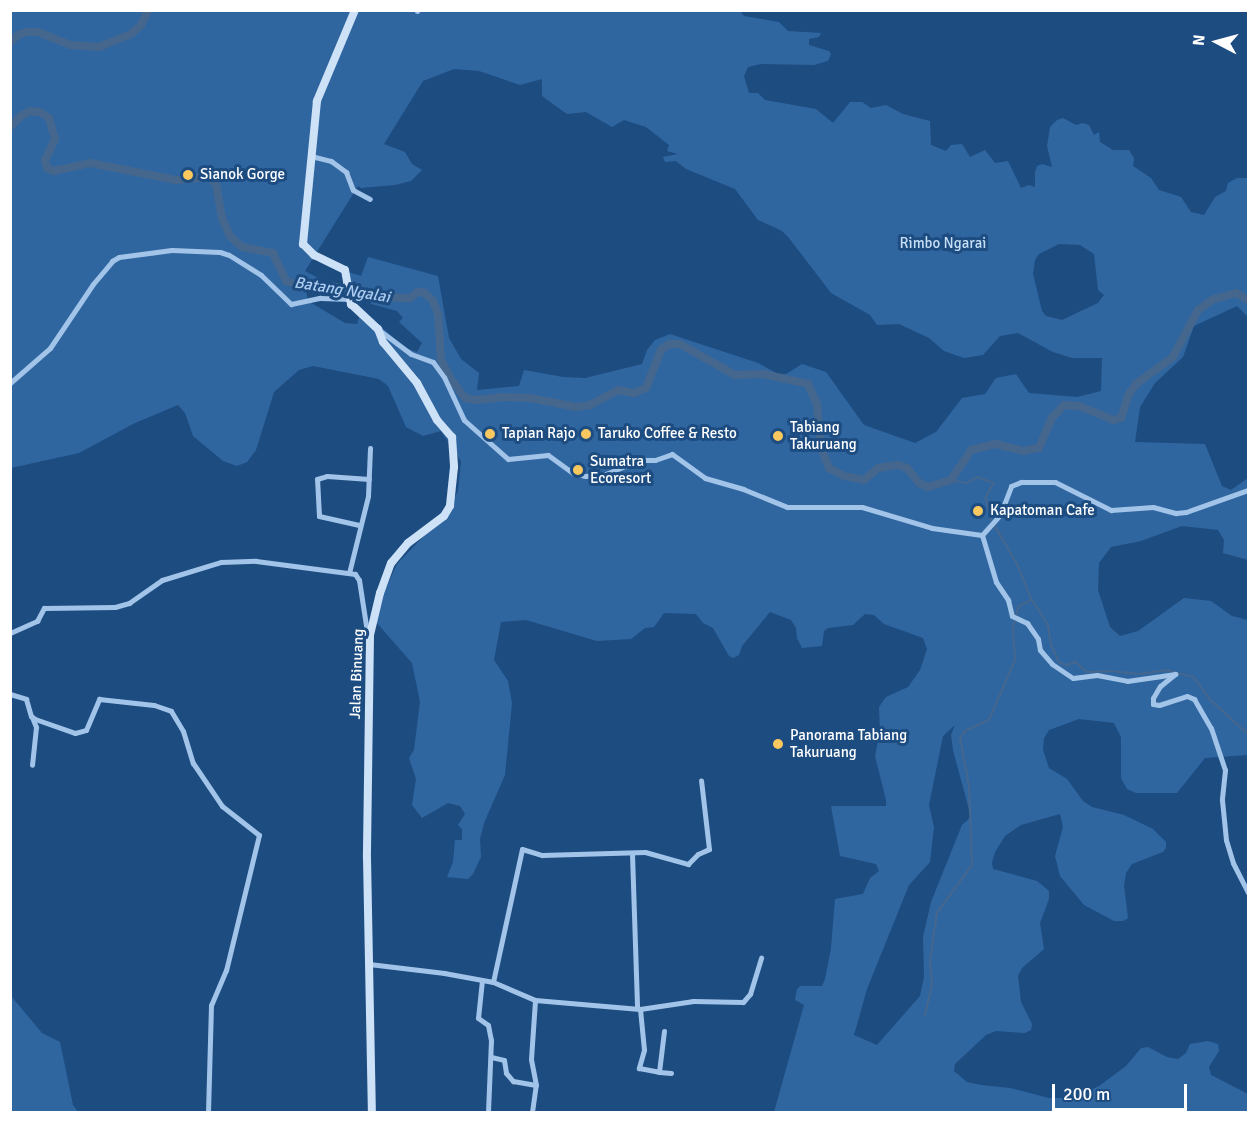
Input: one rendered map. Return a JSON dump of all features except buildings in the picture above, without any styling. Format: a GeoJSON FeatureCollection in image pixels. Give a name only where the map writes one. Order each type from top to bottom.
{"type":"FeatureCollection","features":[{"type":"Feature","properties":{"kind":"main road"},"geometry":{"type":"LineString","coordinates":[[348,297],[345,270],[314,255],[303,244],[316,101],[355,10]]}},
{"type":"Feature","properties":{"kind":"main road","name":"Jalan Binuang"},"geometry":{"type":"LineString","coordinates":[[348,297],[356,310],[378,329],[383,342],[417,383],[437,420],[452,437],[453,495],[444,516],[408,543],[391,563],[380,593],[369,647],[369,964],[372,1113]]}},
{"type":"Feature","properties":{"kind":"street"},"geometry":{"type":"LineString","coordinates":[[311,156],[333,162],[346,172],[353,190],[370,199]]}},
{"type":"Feature","properties":{"kind":"street"},"geometry":{"type":"LineString","coordinates":[[10,383],[50,348],[93,285],[112,261],[119,257],[172,250],[220,252],[261,275],[291,304],[320,298],[348,297]]}},
{"type":"Feature","properties":{"kind":"street"},"geometry":{"type":"LineString","coordinates":[[378,329],[411,354],[433,362],[444,377],[464,420],[508,459],[548,455],[573,474],[585,476],[603,475],[640,460],[655,460],[672,454],[705,478],[743,489],[787,507],[862,507],[932,528],[982,535]]}},
{"type":"Feature","properties":{"kind":"street"},"geometry":{"type":"LineString","coordinates":[[350,573],[359,525],[368,496],[370,448]]}},
{"type":"Feature","properties":{"kind":"street"},"geometry":{"type":"LineString","coordinates":[[359,525],[319,516],[317,479],[327,476],[369,479]]}},
{"type":"Feature","properties":{"kind":"street"},"geometry":{"type":"LineString","coordinates":[[982,535],[1002,512],[1008,489],[1021,482],[1046,481],[1064,484],[1111,510],[1153,507],[1176,513],[1186,512],[1248,490]]}},
{"type":"Feature","properties":{"kind":"street"},"geometry":{"type":"LineString","coordinates":[[982,535],[996,582],[1008,600],[1012,616],[1027,622],[1038,639],[1040,650],[1052,664],[1074,678],[1097,675],[1127,681],[1175,674],[1160,686],[1153,698],[1153,704],[1159,705],[1187,696],[1194,699],[1211,728],[1225,770],[1222,800],[1226,840],[1233,863],[1248,893]]}},
{"type":"Feature","properties":{"kind":"street"},"geometry":{"type":"LineString","coordinates":[[10,633],[37,621],[44,608],[115,607],[129,603],[162,580],[221,562],[256,561],[355,574],[359,580],[369,647]]}},
{"type":"Feature","properties":{"kind":"street"},"geometry":{"type":"LineString","coordinates":[[10,694],[28,701],[36,727],[32,765]]}},
{"type":"Feature","properties":{"kind":"street"},"geometry":{"type":"LineString","coordinates":[[31,716],[80,733],[86,730],[99,699],[154,705],[171,711],[183,731],[193,763],[222,806],[260,835],[226,970],[211,1005],[208,1113]]}},
{"type":"Feature","properties":{"kind":"street"},"geometry":{"type":"LineString","coordinates":[[493,982],[522,849],[542,855],[656,853],[668,860],[688,864],[698,854],[709,849],[701,780]]}},
{"type":"Feature","properties":{"kind":"street"},"geometry":{"type":"LineString","coordinates":[[632,854],[639,1008],[644,1050],[639,1068],[671,1073]]}},
{"type":"Feature","properties":{"kind":"street"},"geometry":{"type":"LineString","coordinates":[[369,964],[444,972],[493,982],[535,1000],[611,1008],[639,1008],[701,1000],[743,1002],[750,994],[761,958]]}},
{"type":"Feature","properties":{"kind":"street"},"geometry":{"type":"LineString","coordinates":[[482,980],[478,1018],[490,1028],[488,1113]]}},
{"type":"Feature","properties":{"kind":"street"},"geometry":{"type":"LineString","coordinates":[[532,1113],[536,1085],[531,1059],[535,1000]]}},
{"type":"Feature","properties":{"kind":"street"},"geometry":{"type":"LineString","coordinates":[[659,1072],[664,1031]]}},
{"type":"Feature","properties":{"kind":"street"},"geometry":{"type":"LineString","coordinates":[[491,1057],[504,1060],[506,1073],[513,1081],[536,1085]]}},
{"type":"Feature","properties":{"kind":"green space","name":"Rimbo Ngarai"},"geometry":{"type":"Polygon","coordinates":[[[10,11],[740,11],[744,16],[779,22],[788,31],[821,33],[819,37],[809,39],[809,45],[829,51],[831,54],[828,61],[814,65],[761,64],[748,67],[744,76],[749,93],[758,93],[765,100],[816,109],[833,123],[850,102],[862,102],[871,108],[886,105],[903,114],[930,121],[931,145],[946,151],[951,145],[962,144],[970,157],[985,150],[995,163],[1008,161],[1021,188],[1029,185],[1035,187],[1037,166],[1042,164],[1052,167],[1047,146],[1050,127],[1063,118],[1076,125],[1083,123],[1089,125],[1094,135],[1099,132],[1100,142],[1113,150],[1129,150],[1134,158],[1133,166],[1151,178],[1159,190],[1181,197],[1191,212],[1204,215],[1215,197],[1226,191],[1228,183],[1237,178],[1248,178],[1248,317],[1237,306],[1194,326],[1183,357],[1155,383],[1140,407],[1135,442],[1205,444],[1222,486],[1231,490],[1248,478],[1248,560],[1223,553],[1224,540],[1218,530],[1182,526],[1141,541],[1111,547],[1099,563],[1098,590],[1110,627],[1120,636],[1138,631],[1184,598],[1211,601],[1232,616],[1248,620],[1248,755],[1205,758],[1177,793],[1136,793],[1127,789],[1121,778],[1121,737],[1114,723],[1079,719],[1049,730],[1044,738],[1043,750],[1049,768],[1067,779],[1083,801],[1092,807],[1124,815],[1153,829],[1166,842],[1166,848],[1163,852],[1132,864],[1126,873],[1124,886],[1128,918],[1123,921],[1114,921],[1084,905],[1060,876],[1055,856],[1063,827],[1060,814],[1021,825],[1005,836],[995,852],[993,869],[1037,881],[1049,891],[1049,899],[1040,923],[1044,949],[1022,968],[1018,976],[1021,1002],[1032,1024],[1031,1030],[1025,1033],[996,1031],[986,1035],[955,1064],[954,1071],[967,1082],[1010,1088],[1049,1098],[1074,1098],[1099,1086],[1126,1066],[1141,1048],[1148,1047],[1167,1057],[1178,1059],[1186,1053],[1190,1044],[1208,1041],[1218,1044],[1219,1051],[1209,1067],[1211,1075],[1248,1094],[1248,1112],[774,1112],[804,1005],[795,1000],[797,989],[800,986],[822,986],[825,979],[831,948],[835,899],[863,894],[870,878],[879,871],[876,864],[840,856],[831,806],[886,806],[875,756],[880,731],[879,707],[886,697],[908,687],[920,670],[927,649],[923,638],[884,624],[874,615],[865,614],[853,625],[828,628],[824,631],[822,646],[802,648],[791,620],[770,612],[742,646],[739,655],[733,658],[729,656],[713,628],[703,623],[696,614],[664,613],[654,627],[645,628],[631,639],[597,641],[526,620],[501,622],[494,660],[508,681],[512,703],[505,775],[484,823],[480,839],[481,857],[473,874],[468,879],[447,877],[453,862],[455,840],[462,840],[462,829],[458,825],[465,814],[460,806],[448,803],[422,818],[412,805],[416,779],[409,758],[414,750],[420,702],[412,663],[376,622],[382,597],[397,564],[445,514],[458,491],[461,461],[441,431],[423,436],[406,427],[388,386],[379,379],[313,366],[299,370],[274,392],[256,450],[247,462],[237,466],[223,461],[193,436],[185,413],[178,405],[135,423],[79,453],[11,468],[10,11]],[[454,69],[423,81],[384,144],[405,152],[412,164],[422,170],[411,181],[395,185],[361,188],[358,186],[305,271],[322,280],[308,280],[306,291],[308,301],[345,323],[357,324],[361,310],[406,348],[417,352],[422,343],[399,322],[403,318],[397,311],[371,304],[369,296],[347,289],[345,271],[361,276],[368,257],[438,276],[449,338],[461,359],[479,373],[477,390],[519,386],[524,370],[563,377],[585,378],[642,364],[647,350],[655,340],[670,334],[758,363],[778,374],[786,374],[802,364],[826,372],[864,425],[915,443],[936,432],[962,398],[985,394],[996,378],[1016,374],[1029,393],[1077,397],[1101,391],[1102,358],[1072,358],[1053,352],[1018,333],[1000,336],[983,355],[964,358],[944,351],[929,338],[899,324],[877,325],[870,315],[831,293],[789,238],[782,231],[758,220],[735,189],[686,169],[676,161],[665,162],[663,157],[678,154],[667,151],[669,145],[646,127],[624,120],[612,127],[586,112],[567,114],[542,96],[542,79],[520,85],[479,71],[454,69]],[[1059,244],[1039,254],[1035,260],[1033,274],[1042,311],[1046,316],[1062,320],[1098,303],[1104,295],[1098,290],[1094,254],[1080,245],[1059,244]],[[955,725],[943,736],[929,805],[934,827],[930,862],[909,885],[867,989],[854,1035],[877,1045],[920,996],[924,977],[923,937],[931,902],[962,825],[971,817],[953,750],[951,735],[955,725]]]}},
{"type":"Feature","properties":{"kind":"green space"},"geometry":{"type":"Polygon","coordinates":[[[11,996],[42,1033],[60,1042],[73,1105],[78,1112],[11,1112],[11,996]]]}},
{"type":"Feature","properties":{"kind":"waterway"},"geometry":{"type":"LineString","coordinates":[[10,42],[18,35],[38,32],[70,45],[99,47],[131,34],[141,25],[148,10]]}},
{"type":"Feature","properties":{"kind":"waterway","name":"Batang Ngalai"},"geometry":{"type":"LineString","coordinates":[[10,127],[30,111],[40,112],[49,118],[55,139],[45,160],[47,168],[53,171],[90,163],[176,180],[209,177],[216,184],[222,218],[230,236],[242,247],[273,253],[286,281],[298,285],[332,286],[377,297],[410,298],[418,292],[425,293],[433,301],[438,314],[441,360],[450,378],[465,398],[478,400],[501,397],[530,398],[576,407],[590,405],[618,390],[634,393],[646,388],[661,350],[669,344],[680,344],[735,375],[763,374],[808,384],[817,404],[821,448],[829,468],[844,476],[864,480],[878,468],[898,465],[907,468],[919,483],[928,487],[951,480],[971,450],[995,444],[1023,451],[1039,448],[1052,418],[1064,405],[1079,406],[1113,420],[1121,418],[1129,394],[1136,384],[1173,357],[1198,310],[1214,299],[1236,293],[1248,300]]}},
{"type":"Feature","properties":{"kind":"waterway"},"geometry":{"type":"LineString","coordinates":[[951,480],[967,483],[977,477],[994,483],[986,498],[992,520]]}},
{"type":"Feature","properties":{"kind":"waterway"},"geometry":{"type":"LineString","coordinates":[[994,524],[1018,565],[1032,600],[1019,607],[1016,616]]}},
{"type":"Feature","properties":{"kind":"waterway"},"geometry":{"type":"LineString","coordinates":[[1033,601],[1048,624],[1052,646],[1060,663],[1067,665],[1076,662],[1087,672],[1110,671],[1139,674],[1166,670],[1194,677],[1211,700],[1248,734]]}},
{"type":"Feature","properties":{"kind":"waterway"},"geometry":{"type":"LineString","coordinates":[[925,1015],[932,984],[930,961],[937,913],[972,865],[969,786],[960,739],[965,731],[989,720],[1015,660],[1013,628],[1015,620]]}},
{"type":"Feature","properties":{"kind":"place","name":"Sianok Gorge"},"geometry":{"type":"Point","coordinates":[188,175]}},
{"type":"Feature","properties":{"kind":"place","name":"Tapian Rajo"},"geometry":{"type":"Point","coordinates":[490,434]}},
{"type":"Feature","properties":{"kind":"place","name":"Taruko Coffee & Resto"},"geometry":{"type":"Point","coordinates":[586,434]}},
{"type":"Feature","properties":{"kind":"place","name":"Tabiang Takuruang"},"geometry":{"type":"Point","coordinates":[778,436]}},
{"type":"Feature","properties":{"kind":"place","name":"Sumatra Ecoresort"},"geometry":{"type":"Point","coordinates":[578,470]}},
{"type":"Feature","properties":{"kind":"place","name":"Kapatoman Cafe"},"geometry":{"type":"Point","coordinates":[978,511]}},
{"type":"Feature","properties":{"kind":"place","name":"Panorama Tabiang Takuruang"},"geometry":{"type":"Point","coordinates":[778,744]}}]}
